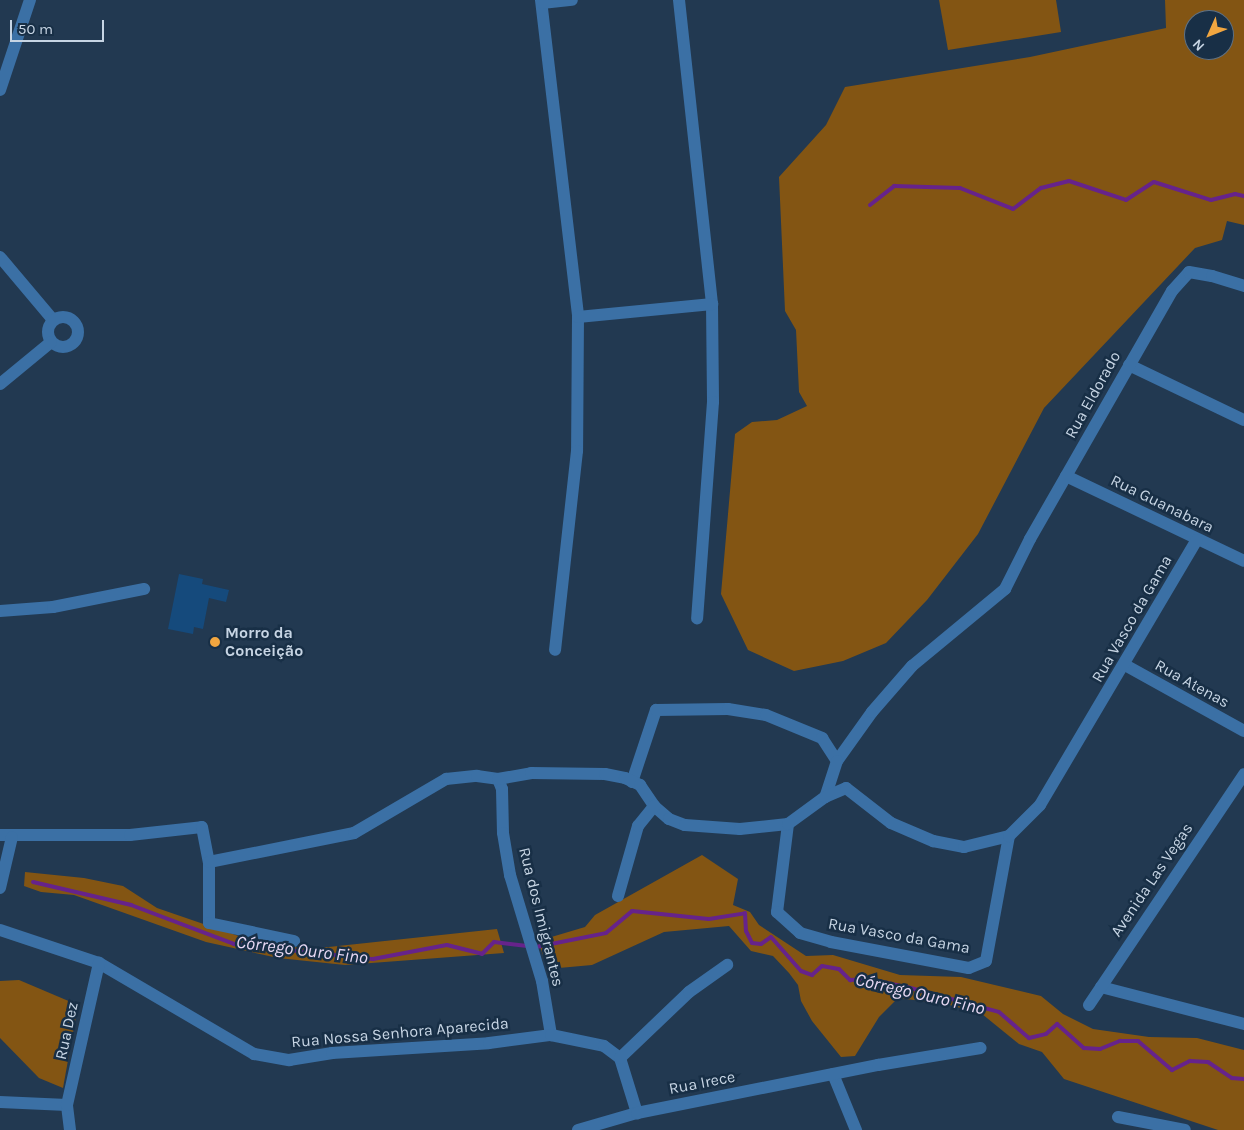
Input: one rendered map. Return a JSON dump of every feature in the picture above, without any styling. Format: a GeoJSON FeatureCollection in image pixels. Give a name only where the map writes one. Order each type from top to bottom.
{"type":"FeatureCollection","features":[{"type":"Feature","properties":{"kind":"street"},"geometry":{"type":"LineString","coordinates":[[0,90],[30,0]]}},
{"type":"Feature","properties":{"kind":"street"},"geometry":{"type":"LineString","coordinates":[[555,650],[577,451],[578,317],[541,2],[572,0]]}},
{"type":"Feature","properties":{"kind":"street"},"geometry":{"type":"LineString","coordinates":[[679,0],[712,304],[713,402],[698,618]]}},
{"type":"Feature","properties":{"kind":"street"},"geometry":{"type":"LineString","coordinates":[[0,257],[53,320]]}},
{"type":"Feature","properties":{"kind":"street","name":"Rua Eldorado"},"geometry":{"type":"LineString","coordinates":[[837,761],[872,712],[912,666],[1005,589],[1129,365],[1172,292],[1189,272],[1244,286]]}},
{"type":"Feature","properties":{"kind":"street"},"geometry":{"type":"LineString","coordinates":[[578,317],[712,304]]}},
{"type":"Feature","properties":{"kind":"street"},"geometry":{"type":"LineString","coordinates":[[67,317],[77,325],[77,337],[69,346],[56,346],[51,342],[47,330],[53,320],[67,317]]}},
{"type":"Feature","properties":{"kind":"street"},"geometry":{"type":"LineString","coordinates":[[0,384],[51,342]]}},
{"type":"Feature","properties":{"kind":"street"},"geometry":{"type":"LineString","coordinates":[[1129,365],[1244,420]]}},
{"type":"Feature","properties":{"kind":"street","name":"Rua Guanabara"},"geometry":{"type":"LineString","coordinates":[[1066,476],[1244,561]]}},
{"type":"Feature","properties":{"kind":"street","name":"Rua Vasco da Gama"},"geometry":{"type":"LineString","coordinates":[[788,824],[777,912],[800,933],[831,942],[969,968],[986,961],[1009,836],[1040,805],[1125,665],[1197,540]]}},
{"type":"Feature","properties":{"kind":"street"},"geometry":{"type":"LineString","coordinates":[[0,611],[63,605],[144,589]]}},
{"type":"Feature","properties":{"kind":"street","name":"Rua Atenas"},"geometry":{"type":"LineString","coordinates":[[1125,665],[1244,731]]}},
{"type":"Feature","properties":{"kind":"street"},"geometry":{"type":"LineString","coordinates":[[632,782],[656,710],[728,709],[766,715],[822,738],[837,761],[825,797]]}},
{"type":"Feature","properties":{"kind":"street"},"geometry":{"type":"LineString","coordinates":[[210,862],[354,832],[446,779],[477,776],[498,779],[531,773],[605,774],[632,782],[640,786],[654,806],[670,819],[685,825],[740,829],[788,824],[825,797],[846,788],[891,823],[933,841],[964,847],[1009,836]]}},
{"type":"Feature","properties":{"kind":"street","name":"Avenida Las Vegas"},"geometry":{"type":"LineString","coordinates":[[1089,1005],[1244,774]]}},
{"type":"Feature","properties":{"kind":"street","name":"Rua dos Imigrantes"},"geometry":{"type":"LineString","coordinates":[[498,779],[502,789],[503,833],[510,875],[535,955],[551,1035]]}},
{"type":"Feature","properties":{"kind":"street"},"geometry":{"type":"LineString","coordinates":[[618,896],[638,826],[654,806]]}},
{"type":"Feature","properties":{"kind":"street"},"geometry":{"type":"LineString","coordinates":[[0,887],[5,870],[6,836],[130,835],[202,827],[210,862],[209,923],[294,941]]}},
{"type":"Feature","properties":{"kind":"street","name":"Rua Nossa Senhora Aparecida"},"geometry":{"type":"LineString","coordinates":[[0,930],[99,963],[254,1054],[289,1060],[332,1054],[489,1043],[551,1035],[604,1046],[620,1058]]}},
{"type":"Feature","properties":{"kind":"street","name":"Rua Dez"},"geometry":{"type":"LineString","coordinates":[[70,1130],[67,1105],[99,963]]}},
{"type":"Feature","properties":{"kind":"street"},"geometry":{"type":"LineString","coordinates":[[637,1113],[620,1058],[689,992],[727,965]]}},
{"type":"Feature","properties":{"kind":"street"},"geometry":{"type":"LineString","coordinates":[[1101,987],[1244,1024]]}},
{"type":"Feature","properties":{"kind":"street","name":"Rua Irece"},"geometry":{"type":"LineString","coordinates":[[578,1130],[637,1113],[833,1074],[981,1048]]}},
{"type":"Feature","properties":{"kind":"street"},"geometry":{"type":"LineString","coordinates":[[833,1074],[856,1130]]}},
{"type":"Feature","properties":{"kind":"street"},"geometry":{"type":"LineString","coordinates":[[0,1102],[67,1105]]}},
{"type":"Feature","properties":{"kind":"street"},"geometry":{"type":"LineString","coordinates":[[1118,1116],[1185,1130]]}},
{"type":"Feature","properties":{"kind":"shaded area"},"geometry":{"type":"Polygon","coordinates":[[[939,0],[1056,0],[1061,32],[948,50],[939,0]]]}},
{"type":"Feature","properties":{"kind":"shaded area"},"geometry":{"type":"Polygon","coordinates":[[[1165,0],[1244,0],[1244,225],[1227,221],[1222,240],[1195,248],[1044,408],[978,534],[927,600],[886,643],[843,661],[794,671],[748,650],[721,594],[735,434],[752,422],[777,420],[807,406],[799,392],[796,330],[785,311],[779,177],[826,125],[845,87],[1030,57],[1166,28],[1165,0]]]}},
{"type":"Feature","properties":{"kind":"shaded area"},"geometry":{"type":"Polygon","coordinates":[[[702,855],[738,879],[733,905],[750,912],[759,925],[806,956],[833,955],[900,975],[961,977],[1041,996],[1063,1014],[1093,1029],[1149,1037],[1197,1038],[1244,1050],[1244,1130],[1218,1130],[1064,1079],[1042,1052],[1019,1044],[982,1014],[946,1004],[898,998],[879,1017],[855,1056],[841,1057],[812,1021],[801,1001],[798,985],[789,973],[773,956],[751,951],[729,926],[664,932],[592,965],[548,969],[538,941],[585,927],[595,915],[702,855]]]}},
{"type":"Feature","properties":{"kind":"shaded area"},"geometry":{"type":"Polygon","coordinates":[[[25,872],[84,878],[123,886],[157,908],[253,941],[310,949],[497,929],[504,953],[345,965],[278,958],[206,942],[74,895],[41,892],[24,886],[25,872]]]}},
{"type":"Feature","properties":{"kind":"shaded area"},"geometry":{"type":"Polygon","coordinates":[[[19,980],[78,1005],[63,1088],[39,1078],[0,1038],[0,981],[19,980]]]}},
{"type":"Feature","properties":{"kind":"building"},"geometry":{"type":"Polygon","coordinates":[[[179,574],[203,579],[202,584],[229,590],[226,602],[209,598],[203,629],[194,627],[193,634],[168,629],[179,574]]]}},
{"type":"Feature","properties":{"kind":"waterway"},"geometry":{"type":"LineString","coordinates":[[870,205],[894,186],[960,188],[1013,209],[1041,188],[1069,181],[1126,200],[1154,182],[1211,200],[1235,194],[1244,196]]}},
{"type":"Feature","properties":{"kind":"waterway","name":"Córrego Ouro Fino"},"geometry":{"type":"LineString","coordinates":[[33,882],[131,905],[234,944],[373,959],[447,945],[482,954],[494,942],[536,947],[606,933],[632,911],[709,919],[745,913],[746,931],[752,943],[761,944],[771,937],[801,971],[812,975],[822,966],[839,969],[850,980],[868,979],[907,987],[999,1012],[1029,1038],[1046,1034],[1057,1024],[1084,1048],[1100,1049],[1120,1041],[1138,1041],[1172,1070],[1190,1061],[1208,1062],[1232,1078],[1244,1079]]}},
{"type":"Feature","properties":{"kind":"place","name":"Morro da Conceição"},"geometry":{"type":"Point","coordinates":[215,642]}}]}
